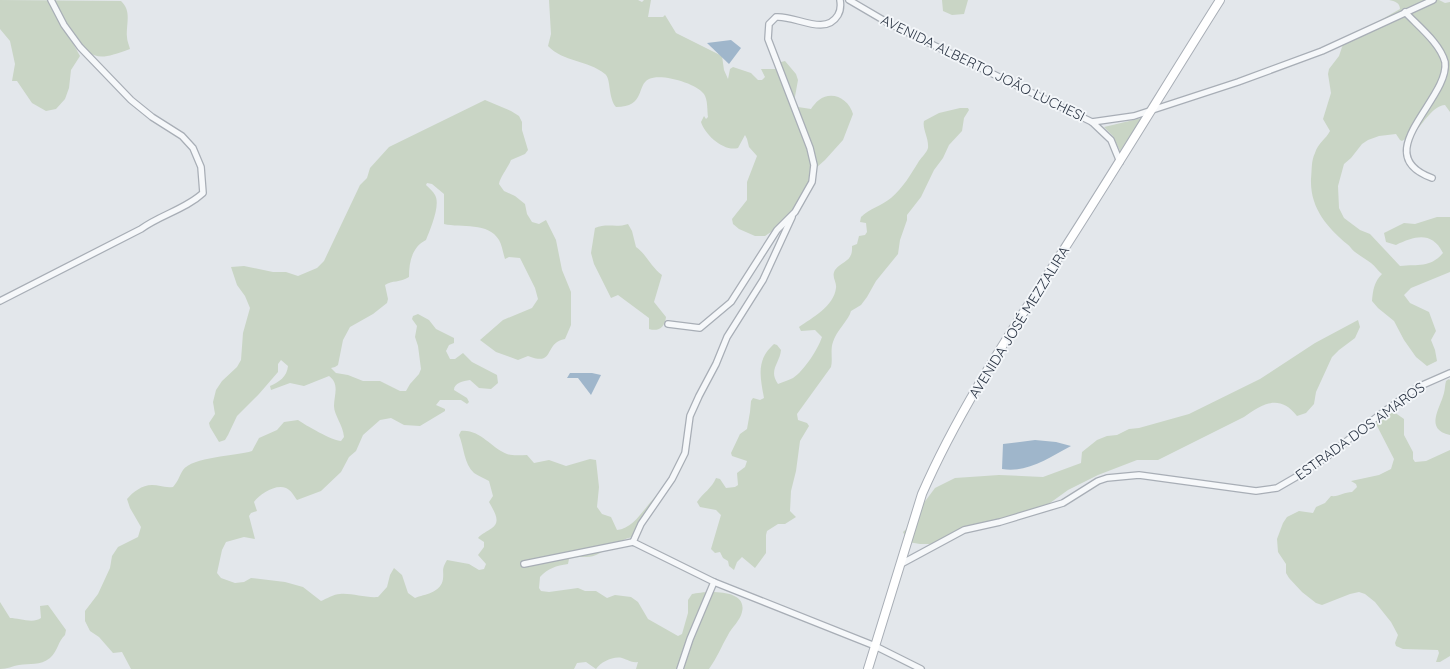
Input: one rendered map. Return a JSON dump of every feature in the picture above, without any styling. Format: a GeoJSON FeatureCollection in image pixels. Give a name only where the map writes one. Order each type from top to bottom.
{"type":"FeatureCollection","features":[{"type":"Feature","properties":{"kind":"main road","name":"AVENIDA JOSÉ MEZZALIRA"},"geometry":{"type":"LineString","coordinates":[[868,669],[922,494],[946,445],[996,354],[1120,162],[1220,0]]}},
{"type":"Feature","properties":{"kind":"street"},"geometry":{"type":"LineString","coordinates":[[0,301],[196,200],[203,193],[201,167],[193,148],[182,136],[152,117],[131,100],[80,47],[64,25],[51,0]]}},
{"type":"Feature","properties":{"kind":"street"},"geometry":{"type":"LineString","coordinates":[[633,542],[641,524],[672,479],[685,453],[690,416],[716,364],[727,336],[763,280],[794,212],[812,182],[814,166],[810,148],[768,39],[769,24],[776,17],[785,16],[815,25],[831,23],[840,11],[840,0]]}},
{"type":"Feature","properties":{"kind":"street","name":"AVENIDA ALBERTO JOÃO LUCHESI"},"geometry":{"type":"LineString","coordinates":[[849,0],[890,24],[1092,122]]}},
{"type":"Feature","properties":{"kind":"street"},"geometry":{"type":"LineString","coordinates":[[1092,122],[1119,119],[1151,111],[1238,82],[1322,51],[1433,0]]}},
{"type":"Feature","properties":{"kind":"street"},"geometry":{"type":"LineString","coordinates":[[1405,12],[1434,43],[1445,62],[1444,81],[1420,120],[1410,139],[1408,148],[1409,157],[1415,171],[1432,178]]}},
{"type":"Feature","properties":{"kind":"street"},"geometry":{"type":"LineString","coordinates":[[1092,122],[1111,140],[1120,162]]}},
{"type":"Feature","properties":{"kind":"street"},"geometry":{"type":"LineString","coordinates":[[668,324],[700,328],[731,302],[777,230],[794,212]]}},
{"type":"Feature","properties":{"kind":"street","name":"ESTRADA DOS AMAROS"},"geometry":{"type":"LineString","coordinates":[[901,564],[964,530],[1000,522],[1058,505],[1073,498],[1098,481],[1107,478],[1140,475],[1256,491],[1277,488],[1328,456],[1418,387],[1450,373]]}},
{"type":"Feature","properties":{"kind":"street"},"geometry":{"type":"LineString","coordinates":[[524,564],[633,542],[714,582],[875,646],[922,669]]}},
{"type":"Feature","properties":{"kind":"street"},"geometry":{"type":"LineString","coordinates":[[680,669],[714,582]]}},
{"type":"Feature","properties":{"kind":"green space"},"geometry":{"type":"Polygon","coordinates":[[[0,0],[121,1],[127,13],[127,39],[130,49],[110,55],[97,56],[85,50],[69,36],[80,56],[71,70],[69,88],[65,99],[56,109],[46,111],[32,103],[17,81],[12,81],[15,64],[10,41],[0,29],[0,0]]]}},
{"type":"Feature","properties":{"kind":"green space"},"geometry":{"type":"Polygon","coordinates":[[[549,0],[638,0],[642,2],[644,0],[651,0],[648,17],[663,17],[665,15],[676,33],[722,56],[724,70],[728,79],[730,69],[733,67],[751,73],[758,80],[762,80],[765,77],[761,69],[777,69],[781,62],[785,61],[796,74],[798,80],[792,113],[798,107],[811,109],[824,97],[834,96],[844,100],[853,114],[843,140],[816,168],[801,201],[790,219],[765,236],[755,236],[739,229],[733,224],[732,219],[747,200],[747,182],[757,156],[749,147],[745,135],[738,148],[733,149],[721,145],[706,132],[701,122],[704,116],[706,119],[708,117],[707,102],[704,94],[694,86],[670,78],[654,77],[649,79],[645,82],[636,100],[625,106],[616,107],[613,103],[605,74],[598,69],[561,55],[548,46],[551,34],[549,0]]]}},
{"type":"Feature","properties":{"kind":"green space"},"geometry":{"type":"Polygon","coordinates":[[[942,0],[968,0],[964,14],[952,15],[943,11],[942,0]]]}},
{"type":"Feature","properties":{"kind":"green space"},"geometry":{"type":"Polygon","coordinates":[[[1389,0],[1439,0],[1445,3],[1450,2],[1450,112],[1445,105],[1436,108],[1416,131],[1402,141],[1396,134],[1379,136],[1362,144],[1344,164],[1338,186],[1339,208],[1344,218],[1360,230],[1370,234],[1400,266],[1429,263],[1443,253],[1434,241],[1428,238],[1410,239],[1396,245],[1386,242],[1384,233],[1404,223],[1415,224],[1437,217],[1450,217],[1450,272],[1411,288],[1404,295],[1410,303],[1429,312],[1436,331],[1431,340],[1437,361],[1427,366],[1416,357],[1394,321],[1372,301],[1374,286],[1382,274],[1371,263],[1354,251],[1327,224],[1317,208],[1311,189],[1314,156],[1318,146],[1330,131],[1323,119],[1331,93],[1329,69],[1339,56],[1344,41],[1400,9],[1397,3],[1389,0]]]}},
{"type":"Feature","properties":{"kind":"green space"},"geometry":{"type":"Polygon","coordinates":[[[485,100],[511,111],[519,116],[522,122],[522,130],[528,150],[525,154],[511,160],[499,184],[504,191],[515,196],[525,204],[527,214],[532,222],[539,224],[546,220],[556,240],[562,270],[571,292],[571,325],[565,339],[558,341],[546,357],[542,359],[528,356],[518,360],[496,352],[480,340],[503,320],[532,308],[538,299],[535,288],[520,258],[509,257],[505,259],[500,242],[489,230],[444,224],[444,194],[432,184],[427,183],[426,185],[435,195],[436,211],[426,240],[417,247],[412,255],[409,277],[385,285],[387,303],[373,314],[350,327],[343,340],[338,365],[331,368],[336,373],[363,381],[380,381],[400,391],[406,391],[421,369],[415,337],[417,326],[412,319],[413,316],[418,314],[429,320],[436,329],[454,338],[454,343],[449,345],[446,351],[450,359],[455,359],[463,353],[472,362],[497,375],[498,383],[491,389],[479,388],[470,380],[459,383],[454,390],[467,398],[469,402],[467,404],[461,400],[440,400],[436,405],[445,409],[445,411],[420,426],[404,425],[391,418],[380,420],[363,435],[356,451],[349,457],[341,472],[321,491],[297,500],[291,492],[282,487],[277,487],[264,493],[254,502],[257,511],[249,516],[255,539],[244,537],[226,542],[222,550],[217,573],[221,578],[235,583],[244,582],[251,578],[285,582],[303,587],[321,601],[340,594],[378,597],[387,587],[394,568],[402,575],[408,593],[415,598],[436,590],[442,584],[443,568],[447,560],[469,564],[479,570],[484,569],[486,564],[478,555],[484,547],[484,542],[478,538],[495,525],[496,519],[489,502],[493,496],[489,481],[474,473],[466,460],[459,435],[461,431],[468,431],[480,436],[507,454],[527,455],[534,463],[549,460],[566,466],[590,459],[596,460],[599,487],[597,507],[602,514],[611,517],[617,530],[624,528],[636,519],[662,491],[632,537],[618,542],[596,555],[572,558],[569,559],[568,564],[549,569],[540,577],[539,588],[541,591],[549,592],[578,588],[585,591],[596,591],[607,598],[615,595],[631,597],[638,602],[648,619],[678,636],[682,634],[688,613],[688,600],[692,594],[715,592],[732,595],[739,599],[742,604],[742,612],[712,665],[709,669],[636,669],[638,662],[615,658],[601,664],[596,669],[586,662],[577,663],[574,669],[131,669],[122,652],[113,653],[99,637],[90,631],[85,621],[85,611],[98,594],[110,568],[112,556],[118,547],[138,537],[141,527],[130,508],[127,499],[129,496],[138,489],[148,485],[173,487],[183,470],[195,462],[252,451],[259,438],[277,430],[284,422],[298,420],[337,440],[341,441],[344,437],[334,409],[336,390],[332,379],[329,376],[304,386],[290,383],[271,390],[270,386],[282,379],[287,370],[288,366],[281,360],[278,364],[278,372],[237,416],[225,440],[219,442],[209,423],[215,414],[213,402],[216,390],[222,381],[237,367],[241,360],[243,333],[250,308],[245,296],[237,285],[231,267],[244,266],[273,272],[286,272],[298,276],[317,268],[324,261],[360,185],[367,178],[370,168],[389,147],[485,100]]]}},
{"type":"Feature","properties":{"kind":"green space"},"geometry":{"type":"Polygon","coordinates":[[[968,108],[969,110],[964,118],[962,131],[949,145],[921,197],[907,215],[898,254],[876,281],[861,305],[851,311],[833,342],[831,367],[797,414],[798,420],[807,423],[809,426],[800,441],[791,491],[790,511],[796,517],[785,524],[778,524],[767,531],[766,553],[755,568],[742,557],[737,562],[734,570],[720,552],[715,553],[711,549],[721,515],[716,510],[700,507],[697,502],[716,478],[720,479],[726,488],[738,485],[737,473],[745,467],[747,461],[732,456],[731,453],[740,434],[747,429],[751,401],[753,398],[760,400],[764,398],[761,369],[764,356],[774,344],[781,350],[774,371],[778,384],[793,378],[806,365],[822,337],[815,330],[801,331],[799,327],[822,311],[831,300],[836,288],[835,270],[849,258],[852,246],[857,244],[859,236],[865,235],[867,232],[866,223],[860,222],[861,217],[895,194],[927,151],[928,144],[924,121],[939,113],[968,108]]]}},
{"type":"Feature","properties":{"kind":"green space"},"geometry":{"type":"Polygon","coordinates":[[[1142,118],[1120,151],[1113,136],[1104,127],[1142,118]]]}},
{"type":"Feature","properties":{"kind":"green space"},"geometry":{"type":"Polygon","coordinates":[[[628,224],[636,247],[662,275],[654,302],[666,317],[663,326],[659,329],[649,329],[649,318],[618,295],[611,298],[594,264],[591,253],[595,228],[628,224]]]}},
{"type":"Feature","properties":{"kind":"green space"},"geometry":{"type":"Polygon","coordinates":[[[1358,320],[1360,327],[1355,338],[1332,357],[1316,392],[1314,404],[1306,413],[1297,416],[1284,405],[1271,403],[1265,405],[1158,460],[1137,460],[1098,475],[1020,518],[970,526],[930,544],[908,542],[903,532],[912,524],[935,488],[955,478],[999,475],[1043,477],[1081,463],[1082,452],[1097,440],[1117,435],[1129,429],[1189,414],[1260,379],[1315,343],[1358,320]]]}},
{"type":"Feature","properties":{"kind":"green space"},"geometry":{"type":"Polygon","coordinates":[[[1449,379],[1450,435],[1442,432],[1436,423],[1437,412],[1446,381],[1449,379]]]}},
{"type":"Feature","properties":{"kind":"green space"},"geometry":{"type":"Polygon","coordinates":[[[1394,412],[1404,419],[1404,435],[1413,452],[1415,462],[1426,461],[1450,450],[1450,656],[1440,662],[1436,662],[1438,650],[1403,649],[1396,646],[1395,643],[1398,635],[1391,622],[1375,602],[1365,594],[1359,592],[1350,594],[1322,605],[1316,603],[1289,578],[1286,573],[1286,564],[1278,552],[1277,539],[1287,517],[1299,511],[1313,513],[1316,507],[1325,503],[1331,496],[1352,492],[1357,487],[1351,481],[1379,475],[1391,469],[1394,459],[1375,422],[1381,416],[1394,412]]]}},
{"type":"Feature","properties":{"kind":"green space"},"geometry":{"type":"Polygon","coordinates":[[[0,602],[10,618],[30,621],[41,618],[40,606],[48,605],[66,630],[65,635],[50,658],[39,663],[0,669],[0,602]]]}},
{"type":"Feature","properties":{"kind":"water"},"geometry":{"type":"Polygon","coordinates":[[[731,40],[741,48],[729,64],[707,43],[731,40]]]}},
{"type":"Feature","properties":{"kind":"water"},"geometry":{"type":"Polygon","coordinates":[[[570,373],[601,375],[591,395],[578,378],[567,378],[570,373]]]}},
{"type":"Feature","properties":{"kind":"water"},"geometry":{"type":"Polygon","coordinates":[[[1035,440],[1071,446],[1029,467],[1011,470],[1002,469],[1003,444],[1035,440]]]}}]}
